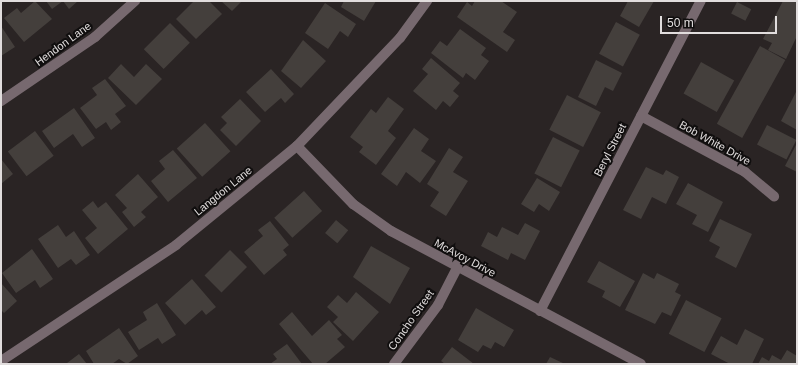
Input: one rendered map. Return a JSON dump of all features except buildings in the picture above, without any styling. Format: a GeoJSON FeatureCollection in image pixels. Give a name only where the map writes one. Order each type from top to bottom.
{"type":"FeatureCollection","features":[{"type":"Feature","properties":{"kind":"street","name":"Hendon Lane"},"geometry":{"type":"LineString","coordinates":[[1,101],[95,37],[135,1]]}},
{"type":"Feature","properties":{"kind":"street","name":"Langdon Lane"},"geometry":{"type":"LineString","coordinates":[[1,361],[176,245],[297,146],[400,38],[427,1]]}},
{"type":"Feature","properties":{"kind":"street","name":"Beryl Street"},"geometry":{"type":"LineString","coordinates":[[540,311],[701,1]]}},
{"type":"Feature","properties":{"kind":"street","name":"Bob White Drive"},"geometry":{"type":"LineString","coordinates":[[641,116],[745,172],[774,196]]}},
{"type":"Feature","properties":{"kind":"street","name":"McAvoy Drive"},"geometry":{"type":"LineString","coordinates":[[297,146],[353,204],[390,231],[457,268],[641,364]]}},
{"type":"Feature","properties":{"kind":"street","name":"Concho Street"},"geometry":{"type":"LineString","coordinates":[[394,364],[438,305],[457,268]]}}]}
